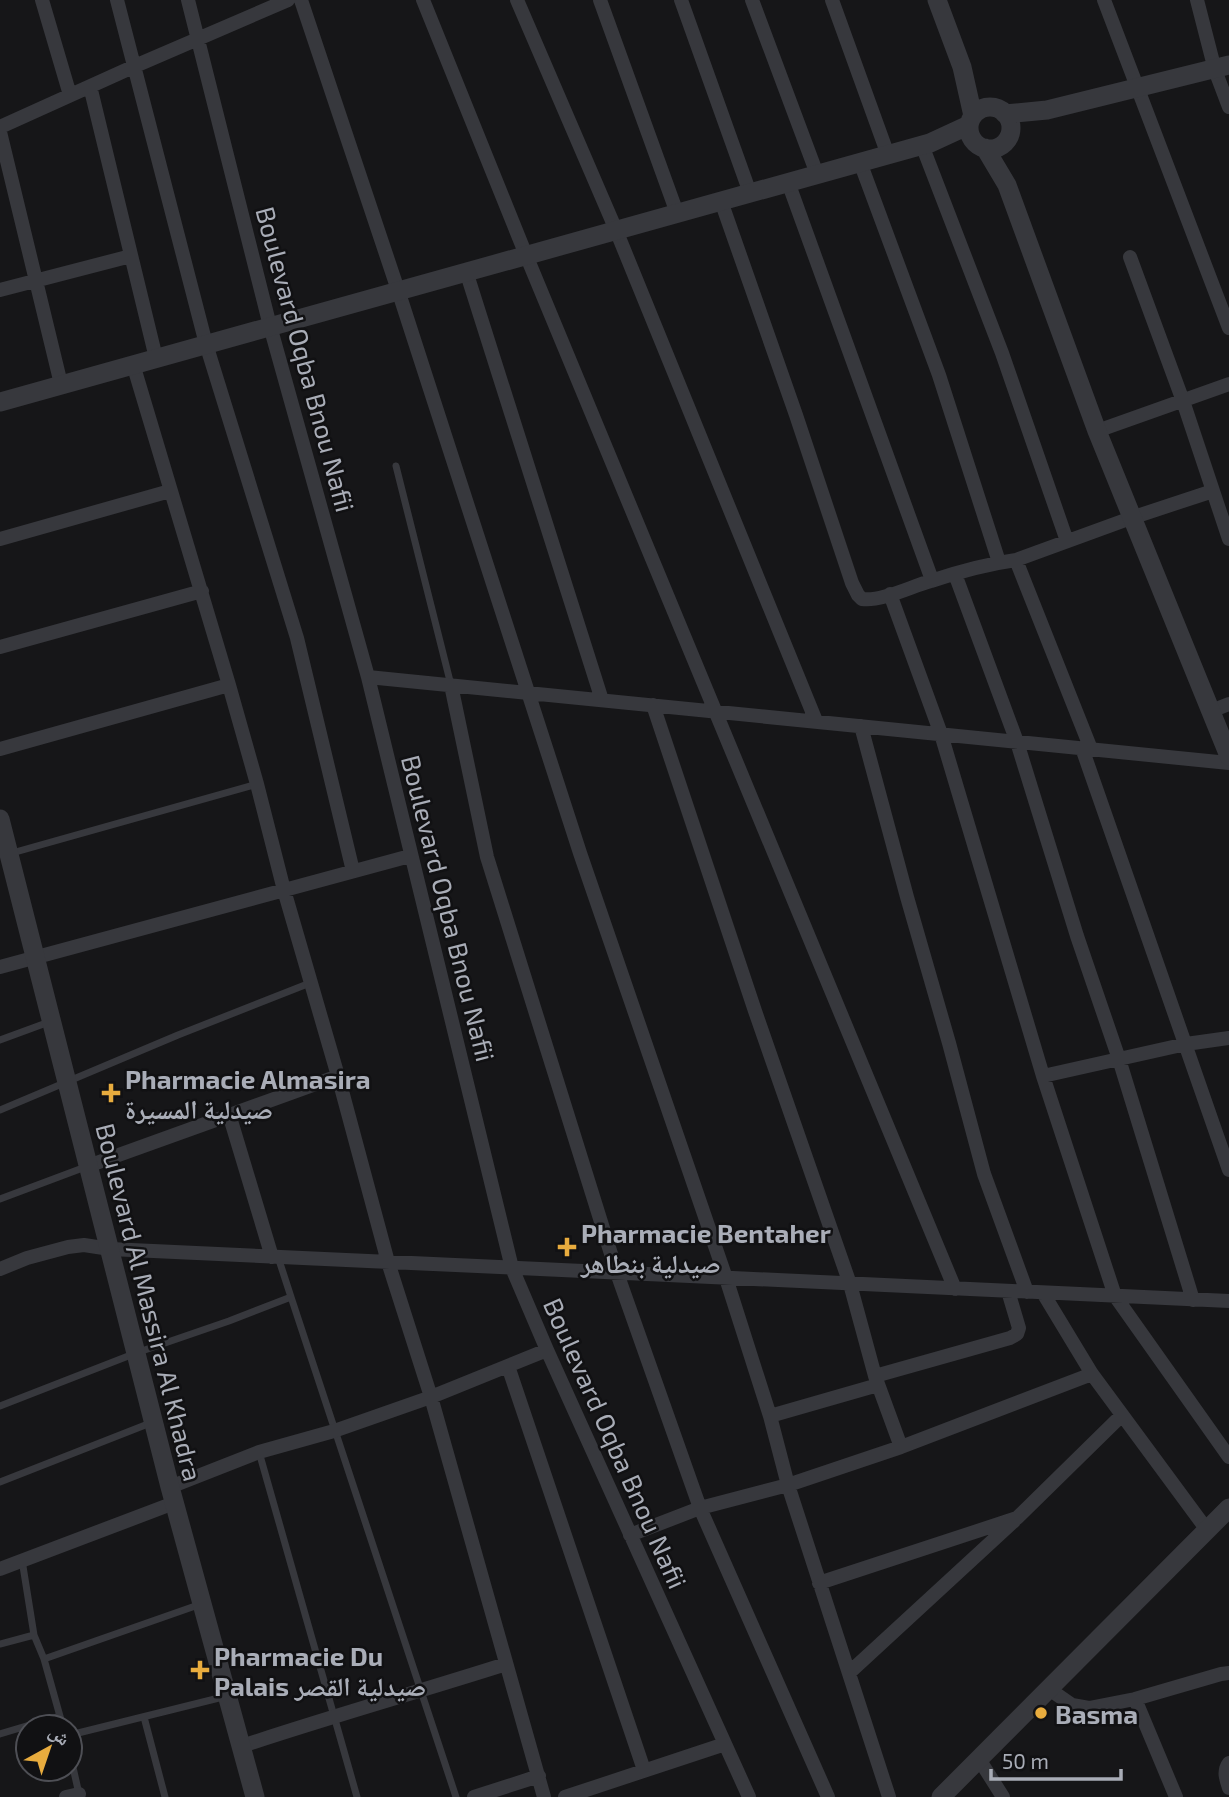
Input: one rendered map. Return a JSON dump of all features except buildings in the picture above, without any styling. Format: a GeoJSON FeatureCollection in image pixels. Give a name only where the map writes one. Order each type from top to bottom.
{"type":"FeatureCollection","features":[{"type":"Feature","properties":{"kind":"street"},"geometry":{"type":"LineString","coordinates":[[42,0],[70,95]]}},
{"type":"Feature","properties":{"kind":"street"},"geometry":{"type":"LineString","coordinates":[[117,0],[206,344],[297,638],[354,871]]}},
{"type":"Feature","properties":{"kind":"street","name":"Boulevard Oqba Bnou Nafii"},"geometry":{"type":"LineString","coordinates":[[188,0],[270,326],[368,677],[512,1268],[749,1797]]}},
{"type":"Feature","properties":{"kind":"street"},"geometry":{"type":"LineString","coordinates":[[61,384],[0,129],[90,86],[288,0]]}},
{"type":"Feature","properties":{"kind":"street"},"geometry":{"type":"LineString","coordinates":[[301,0],[530,693],[580,853],[726,1278],[770,1416],[788,1485],[888,1797]]}},
{"type":"Feature","properties":{"kind":"street"},"geometry":{"type":"LineString","coordinates":[[423,0],[955,1289]]}},
{"type":"Feature","properties":{"kind":"street"},"geometry":{"type":"LineString","coordinates":[[517,0],[616,230],[816,722]]}},
{"type":"Feature","properties":{"kind":"street"},"geometry":{"type":"LineString","coordinates":[[600,0],[677,213]]}},
{"type":"Feature","properties":{"kind":"street"},"geometry":{"type":"LineString","coordinates":[[681,0],[750,192]]}},
{"type":"Feature","properties":{"kind":"street"},"geometry":{"type":"LineString","coordinates":[[752,0],[817,174]]}},
{"type":"Feature","properties":{"kind":"street"},"geometry":{"type":"LineString","coordinates":[[832,0],[888,155]]}},
{"type":"Feature","properties":{"kind":"street"},"geometry":{"type":"LineString","coordinates":[[937,0],[989,129],[1007,185],[1131,518],[1220,708],[1229,756]]}},
{"type":"Feature","properties":{"kind":"street"},"geometry":{"type":"LineString","coordinates":[[1104,0],[1229,328]]}},
{"type":"Feature","properties":{"kind":"street"},"geometry":{"type":"LineString","coordinates":[[1197,0],[1222,68],[1229,107]]}},
{"type":"Feature","properties":{"kind":"street"},"geometry":{"type":"LineString","coordinates":[[0,402],[750,192],[989,129],[1047,110],[1222,68]]}},
{"type":"Feature","properties":{"kind":"street"},"geometry":{"type":"LineString","coordinates":[[90,86],[156,358]]}},
{"type":"Feature","properties":{"kind":"street"},"geometry":{"type":"LineString","coordinates":[[926,144],[1067,541]]}},
{"type":"Feature","properties":{"kind":"street"},"geometry":{"type":"LineString","coordinates":[[860,162],[939,376],[999,562]]}},
{"type":"Feature","properties":{"kind":"street"},"geometry":{"type":"LineString","coordinates":[[788,182],[932,580]]}},
{"type":"Feature","properties":{"kind":"street"},"geometry":{"type":"LineString","coordinates":[[721,201],[852,583],[862,599],[868,600],[932,580],[1016,560],[1213,491]]}},
{"type":"Feature","properties":{"kind":"street"},"geometry":{"type":"LineString","coordinates":[[0,290],[131,256]]}},
{"type":"Feature","properties":{"kind":"street"},"geometry":{"type":"LineString","coordinates":[[1130,257],[1183,401],[1229,540]]}},
{"type":"Feature","properties":{"kind":"street"},"geometry":{"type":"LineString","coordinates":[[466,271],[602,700]]}},
{"type":"Feature","properties":{"kind":"street"},"geometry":{"type":"LineString","coordinates":[[133,364],[229,684],[388,1262],[430,1397],[544,1797]]}},
{"type":"Feature","properties":{"kind":"street"},"geometry":{"type":"LineString","coordinates":[[1097,431],[1229,384]]}},
{"type":"Feature","properties":{"kind":"street"},"geometry":{"type":"LineString","coordinates":[[0,539],[170,491]]}},
{"type":"Feature","properties":{"kind":"street"},"geometry":{"type":"LineString","coordinates":[[1016,560],[1086,749],[1229,1170]]}},
{"type":"Feature","properties":{"kind":"street"},"geometry":{"type":"LineString","coordinates":[[955,574],[1017,742],[1193,1300]]}},
{"type":"Feature","properties":{"kind":"street"},"geometry":{"type":"LineString","coordinates":[[0,647],[202,591]]}},
{"type":"Feature","properties":{"kind":"street"},"geometry":{"type":"LineString","coordinates":[[890,594],[941,734],[1043,1076],[1115,1296],[1229,1457]]}},
{"type":"Feature","properties":{"kind":"street"},"geometry":{"type":"LineString","coordinates":[[368,677],[1229,763]]}},
{"type":"Feature","properties":{"kind":"street"},"geometry":{"type":"LineString","coordinates":[[0,749],[229,684]]}},
{"type":"Feature","properties":{"kind":"street"},"geometry":{"type":"LineString","coordinates":[[451,685],[487,857],[617,1273],[701,1508],[828,1797]]}},
{"type":"Feature","properties":{"kind":"street"},"geometry":{"type":"LineString","coordinates":[[653,705],[850,1284],[877,1380],[901,1447]]}},
{"type":"Feature","properties":{"kind":"street"},"geometry":{"type":"LineString","coordinates":[[861,726],[984,1174],[1027,1292]]}},
{"type":"Feature","properties":{"kind":"street","name":"Boulevard Al Massira Al Khadra"},"geometry":{"type":"LineString","coordinates":[[0,819],[4,855],[35,957],[172,1495],[255,1797]]}},
{"type":"Feature","properties":{"kind":"street"},"geometry":{"type":"LineString","coordinates":[[0,967],[411,856]]}},
{"type":"Feature","properties":{"kind":"street"},"geometry":{"type":"LineString","coordinates":[[1043,1076],[1186,1044],[1229,1038]]}},
{"type":"Feature","properties":{"kind":"street"},"geometry":{"type":"LineString","coordinates":[[88,1166],[338,1076]]}},
{"type":"Feature","properties":{"kind":"street"},"geometry":{"type":"LineString","coordinates":[[229,1114],[275,1257]]}},
{"type":"Feature","properties":{"kind":"street"},"geometry":{"type":"LineString","coordinates":[[0,1269],[27,1258],[84,1245],[110,1249],[1229,1301]]}},
{"type":"Feature","properties":{"kind":"street"},"geometry":{"type":"LineString","coordinates":[[770,1416],[1010,1338],[1017,1334],[1019,1328],[1008,1291]]}},
{"type":"Feature","properties":{"kind":"street"},"geometry":{"type":"LineString","coordinates":[[1043,1293],[1091,1374],[1207,1530]]}},
{"type":"Feature","properties":{"kind":"street"},"geometry":{"type":"LineString","coordinates":[[0,1569],[172,1495],[259,1452],[334,1431],[430,1397],[547,1350]]}},
{"type":"Feature","properties":{"kind":"street"},"geometry":{"type":"LineString","coordinates":[[508,1366],[644,1770]]}},
{"type":"Feature","properties":{"kind":"street"},"geometry":{"type":"LineString","coordinates":[[630,1535],[701,1508],[788,1485],[901,1447],[1091,1374]]}},
{"type":"Feature","properties":{"kind":"street"},"geometry":{"type":"LineString","coordinates":[[849,1672],[1017,1518],[1122,1415]]}},
{"type":"Feature","properties":{"kind":"street"},"geometry":{"type":"LineString","coordinates":[[941,1797],[1229,1508]]}},
{"type":"Feature","properties":{"kind":"street"},"geometry":{"type":"LineString","coordinates":[[819,1583],[1017,1518]]}},
{"type":"Feature","properties":{"kind":"street"},"geometry":{"type":"LineString","coordinates":[[242,1746],[506,1664]]}},
{"type":"Feature","properties":{"kind":"street"},"geometry":{"type":"LineString","coordinates":[[1049,1689],[1072,1705],[1089,1708],[1135,1699],[1229,1673]]}},
{"type":"Feature","properties":{"kind":"street"},"geometry":{"type":"LineString","coordinates":[[1135,1699],[1176,1797]]}},
{"type":"Feature","properties":{"kind":"street"},"geometry":{"type":"LineString","coordinates":[[565,1797],[725,1744]]}},
{"type":"Feature","properties":{"kind":"street"},"geometry":{"type":"LineString","coordinates":[[979,1759],[1003,1797]]}},
{"type":"Feature","properties":{"kind":"street"},"geometry":{"type":"LineString","coordinates":[[1229,1763],[1225,1775],[1229,1788]]}},
{"type":"Feature","properties":{"kind":"street"},"geometry":{"type":"LineString","coordinates":[[474,1797],[538,1776]]}},
{"type":"Feature","properties":{"kind":"lane"},"geometry":{"type":"LineString","coordinates":[[396,466],[451,685]]}},
{"type":"Feature","properties":{"kind":"lane"},"geometry":{"type":"LineString","coordinates":[[4,855],[257,784]]}},
{"type":"Feature","properties":{"kind":"lane"},"geometry":{"type":"LineString","coordinates":[[0,1110],[66,1080],[310,983]]}},
{"type":"Feature","properties":{"kind":"lane"},"geometry":{"type":"LineString","coordinates":[[0,1040],[51,1021]]}},
{"type":"Feature","properties":{"kind":"lane"},"geometry":{"type":"LineString","coordinates":[[0,1199],[88,1166]]}},
{"type":"Feature","properties":{"kind":"lane"},"geometry":{"type":"LineString","coordinates":[[275,1257],[291,1297],[457,1797]]}},
{"type":"Feature","properties":{"kind":"lane"},"geometry":{"type":"LineString","coordinates":[[0,1406],[291,1297]]}},
{"type":"Feature","properties":{"kind":"lane"},"geometry":{"type":"LineString","coordinates":[[0,1482],[154,1422]]}},
{"type":"Feature","properties":{"kind":"lane"},"geometry":{"type":"LineString","coordinates":[[259,1452],[357,1797]]}},
{"type":"Feature","properties":{"kind":"lane"},"geometry":{"type":"LineString","coordinates":[[21,1560],[34,1635],[44,1658],[59,1713]]}},
{"type":"Feature","properties":{"kind":"lane"},"geometry":{"type":"LineString","coordinates":[[44,1658],[202,1604]]}},
{"type":"Feature","properties":{"kind":"lane"},"geometry":{"type":"LineString","coordinates":[[0,1644],[34,1635]]}},
{"type":"Feature","properties":{"kind":"lane"},"geometry":{"type":"LineString","coordinates":[[84,1732],[228,1695]]}},
{"type":"Feature","properties":{"kind":"lane"},"geometry":{"type":"LineString","coordinates":[[144,1717],[165,1797]]}},
{"type":"Feature","properties":{"kind":"place","name":"Pharmacie Almasira صيدلية المسيرة"},"geometry":{"type":"Point","coordinates":[111,1093]}},
{"type":"Feature","properties":{"kind":"place","name":"Pharmacie Bentaher صيدلية بنطاهر"},"geometry":{"type":"Point","coordinates":[567,1247]}},
{"type":"Feature","properties":{"kind":"place","name":"Pharmacie Du Palais صيدلية القصر"},"geometry":{"type":"Point","coordinates":[200,1670]}},
{"type":"Feature","properties":{"kind":"place","name":"Basma"},"geometry":{"type":"Point","coordinates":[1041,1713]}}]}
